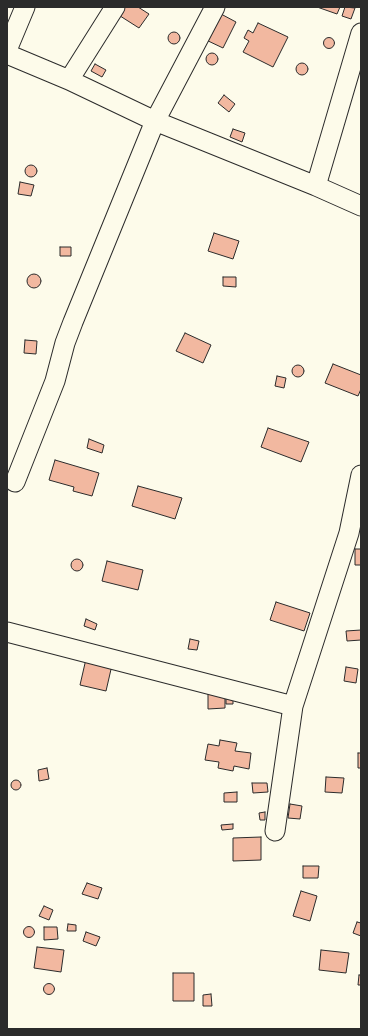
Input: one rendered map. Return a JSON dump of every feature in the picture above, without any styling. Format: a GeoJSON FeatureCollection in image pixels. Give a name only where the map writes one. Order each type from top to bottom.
{"type":"FeatureCollection","features":[{"type":"Feature","properties":{"kind":"street"},"geometry":{"type":"LineString","coordinates":[[7,50],[25,7]]}},
{"type":"Feature","properties":{"kind":"street"},"geometry":{"type":"LineString","coordinates":[[69,80],[114,7]]}},
{"type":"Feature","properties":{"kind":"street"},"geometry":{"type":"LineString","coordinates":[[15,482],[55,381],[65,342],[155,121],[215,7]]}},
{"type":"Feature","properties":{"kind":"street"},"geometry":{"type":"LineString","coordinates":[[316,186],[361,33]]}},
{"type":"Feature","properties":{"kind":"street"},"geometry":{"type":"LineString","coordinates":[[7,54],[69,80],[155,121],[316,186],[361,206]]}},
{"type":"Feature","properties":{"kind":"street"},"geometry":{"type":"LineString","coordinates":[[275,831],[292,706],[349,533],[361,475]]}},
{"type":"Feature","properties":{"kind":"street"},"geometry":{"type":"LineString","coordinates":[[7,632],[292,706]]}},
{"type":"Feature","properties":{"kind":"building"},"geometry":{"type":"Polygon","coordinates":[[[122,7],[138,7],[149,14],[139,28],[117,14],[122,7]]]}},
{"type":"Feature","properties":{"kind":"building"},"geometry":{"type":"Polygon","coordinates":[[[317,7],[340,7],[337,14],[317,7]]]}},
{"type":"Feature","properties":{"kind":"building"},"geometry":{"type":"Polygon","coordinates":[[[345,7],[355,8],[351,19],[342,16],[345,7]]]}},
{"type":"Feature","properties":{"kind":"building"},"geometry":{"type":"Polygon","coordinates":[[[221,14],[236,22],[223,48],[204,39],[221,14]]]}},
{"type":"Feature","properties":{"kind":"building"},"geometry":{"type":"Polygon","coordinates":[[[258,23],[288,37],[273,67],[243,52],[249,41],[244,38],[248,30],[253,33],[258,23]]]}},
{"type":"Feature","properties":{"kind":"building"},"geometry":{"type":"Polygon","coordinates":[[[174,32],[178,34],[180,38],[178,42],[174,44],[170,42],[168,38],[170,34],[174,32]]]}},
{"type":"Feature","properties":{"kind":"building"},"geometry":{"type":"Polygon","coordinates":[[[327,38],[331,38],[333,39],[333,47],[327,48],[324,45],[324,41],[327,38]]]}},
{"type":"Feature","properties":{"kind":"building"},"geometry":{"type":"Polygon","coordinates":[[[210,53],[214,53],[218,59],[214,65],[210,65],[206,61],[206,57],[210,53]]]}},
{"type":"Feature","properties":{"kind":"building"},"geometry":{"type":"Polygon","coordinates":[[[304,63],[307,64],[307,74],[300,75],[297,74],[296,67],[297,64],[304,63]]]}},
{"type":"Feature","properties":{"kind":"building"},"geometry":{"type":"Polygon","coordinates":[[[95,64],[106,70],[102,77],[91,71],[95,64]]]}},
{"type":"Feature","properties":{"kind":"building"},"geometry":{"type":"Polygon","coordinates":[[[224,95],[235,104],[229,112],[218,103],[224,95]]]}},
{"type":"Feature","properties":{"kind":"building"},"geometry":{"type":"Polygon","coordinates":[[[233,129],[245,133],[242,142],[230,137],[233,129]]]}},
{"type":"Feature","properties":{"kind":"building"},"geometry":{"type":"Polygon","coordinates":[[[31,165],[35,167],[37,171],[35,175],[31,177],[27,175],[25,171],[27,167],[31,165]]]}},
{"type":"Feature","properties":{"kind":"building"},"geometry":{"type":"Polygon","coordinates":[[[20,182],[34,185],[31,196],[18,194],[20,182]]]}},
{"type":"Feature","properties":{"kind":"building"},"geometry":{"type":"Polygon","coordinates":[[[214,233],[239,241],[233,259],[208,251],[214,233]]]}},
{"type":"Feature","properties":{"kind":"building"},"geometry":{"type":"Polygon","coordinates":[[[60,247],[71,247],[71,256],[60,256],[60,247]]]}},
{"type":"Feature","properties":{"kind":"building"},"geometry":{"type":"Polygon","coordinates":[[[31,274],[37,274],[41,278],[41,284],[37,288],[31,288],[27,284],[27,278],[31,274]]]}},
{"type":"Feature","properties":{"kind":"building"},"geometry":{"type":"Polygon","coordinates":[[[223,277],[236,277],[236,287],[223,286],[223,277]]]}},
{"type":"Feature","properties":{"kind":"building"},"geometry":{"type":"Polygon","coordinates":[[[185,333],[211,345],[203,363],[176,351],[185,333]]]}},
{"type":"Feature","properties":{"kind":"building"},"geometry":{"type":"Polygon","coordinates":[[[25,340],[37,341],[36,354],[24,353],[25,340]]]}},
{"type":"Feature","properties":{"kind":"building"},"geometry":{"type":"Polygon","coordinates":[[[333,364],[361,375],[361,389],[358,396],[325,383],[333,364]]]}},
{"type":"Feature","properties":{"kind":"building"},"geometry":{"type":"Polygon","coordinates":[[[296,365],[300,365],[304,371],[300,377],[296,377],[292,373],[292,369],[296,365]]]}},
{"type":"Feature","properties":{"kind":"building"},"geometry":{"type":"Polygon","coordinates":[[[277,376],[286,378],[284,388],[275,386],[277,376]]]}},
{"type":"Feature","properties":{"kind":"building"},"geometry":{"type":"Polygon","coordinates":[[[268,428],[309,442],[301,462],[261,447],[268,428]]]}},
{"type":"Feature","properties":{"kind":"building"},"geometry":{"type":"Polygon","coordinates":[[[89,439],[104,445],[102,453],[87,448],[89,439]]]}},
{"type":"Feature","properties":{"kind":"building"},"geometry":{"type":"Polygon","coordinates":[[[55,460],[99,473],[92,496],[73,491],[74,487],[49,480],[55,460]]]}},
{"type":"Feature","properties":{"kind":"building"},"geometry":{"type":"Polygon","coordinates":[[[138,486],[182,498],[175,519],[132,506],[138,486]]]}},
{"type":"Feature","properties":{"kind":"building"},"geometry":{"type":"Polygon","coordinates":[[[355,549],[361,549],[361,565],[355,565],[355,549]]]}},
{"type":"Feature","properties":{"kind":"building"},"geometry":{"type":"Polygon","coordinates":[[[75,559],[79,559],[83,565],[79,571],[75,571],[71,567],[71,563],[75,559]]]}},
{"type":"Feature","properties":{"kind":"building"},"geometry":{"type":"Polygon","coordinates":[[[107,561],[143,570],[138,590],[102,581],[107,561]]]}},
{"type":"Feature","properties":{"kind":"building"},"geometry":{"type":"Polygon","coordinates":[[[276,602],[310,613],[304,631],[270,620],[276,602]]]}},
{"type":"Feature","properties":{"kind":"building"},"geometry":{"type":"Polygon","coordinates":[[[86,619],[97,624],[95,630],[84,626],[86,619]]]}},
{"type":"Feature","properties":{"kind":"building"},"geometry":{"type":"Polygon","coordinates":[[[361,630],[361,640],[347,641],[346,631],[361,630]]]}},
{"type":"Feature","properties":{"kind":"building"},"geometry":{"type":"Polygon","coordinates":[[[190,639],[199,641],[197,650],[188,649],[190,639]]]}},
{"type":"Feature","properties":{"kind":"building"},"geometry":{"type":"Polygon","coordinates":[[[86,659],[112,665],[106,691],[80,685],[86,659]]]}},
{"type":"Feature","properties":{"kind":"building"},"geometry":{"type":"Polygon","coordinates":[[[346,667],[358,669],[356,683],[344,681],[346,667]]]}},
{"type":"Feature","properties":{"kind":"building"},"geometry":{"type":"Polygon","coordinates":[[[208,690],[225,690],[225,708],[208,709],[208,690]]]}},
{"type":"Feature","properties":{"kind":"building"},"geometry":{"type":"Polygon","coordinates":[[[226,694],[233,694],[233,704],[226,704],[226,694]]]}},
{"type":"Feature","properties":{"kind":"building"},"geometry":{"type":"Polygon","coordinates":[[[220,740],[237,743],[235,751],[251,753],[249,769],[234,766],[233,771],[218,768],[219,762],[205,760],[208,744],[219,746],[220,740]]]}},
{"type":"Feature","properties":{"kind":"building"},"geometry":{"type":"Polygon","coordinates":[[[358,753],[361,753],[361,768],[358,768],[358,753]]]}},
{"type":"Feature","properties":{"kind":"building"},"geometry":{"type":"Polygon","coordinates":[[[47,768],[49,779],[39,781],[38,770],[47,768]]]}},
{"type":"Feature","properties":{"kind":"building"},"geometry":{"type":"Polygon","coordinates":[[[326,777],[344,778],[342,793],[325,792],[326,777]]]}},
{"type":"Feature","properties":{"kind":"building"},"geometry":{"type":"Polygon","coordinates":[[[16,780],[21,785],[16,790],[11,785],[16,780]]]}},
{"type":"Feature","properties":{"kind":"building"},"geometry":{"type":"Polygon","coordinates":[[[252,783],[267,783],[268,792],[253,793],[252,783]]]}},
{"type":"Feature","properties":{"kind":"building"},"geometry":{"type":"Polygon","coordinates":[[[237,792],[237,802],[224,802],[224,793],[237,792]]]}},
{"type":"Feature","properties":{"kind":"building"},"geometry":{"type":"Polygon","coordinates":[[[290,804],[302,806],[300,819],[288,818],[290,804]]]}},
{"type":"Feature","properties":{"kind":"building"},"geometry":{"type":"Polygon","coordinates":[[[265,812],[265,820],[260,820],[259,813],[265,812]]]}},
{"type":"Feature","properties":{"kind":"building"},"geometry":{"type":"Polygon","coordinates":[[[233,824],[233,829],[222,830],[221,825],[233,824]]]}},
{"type":"Feature","properties":{"kind":"building"},"geometry":{"type":"Polygon","coordinates":[[[261,837],[261,860],[233,861],[233,838],[261,837]]]}},
{"type":"Feature","properties":{"kind":"building"},"geometry":{"type":"Polygon","coordinates":[[[303,866],[319,866],[318,878],[303,878],[303,866]]]}},
{"type":"Feature","properties":{"kind":"building"},"geometry":{"type":"Polygon","coordinates":[[[87,883],[102,888],[98,899],[82,894],[87,883]]]}},
{"type":"Feature","properties":{"kind":"building"},"geometry":{"type":"Polygon","coordinates":[[[301,891],[317,896],[310,921],[293,916],[301,891]]]}},
{"type":"Feature","properties":{"kind":"building"},"geometry":{"type":"Polygon","coordinates":[[[44,906],[53,910],[49,920],[39,916],[44,906]]]}},
{"type":"Feature","properties":{"kind":"building"},"geometry":{"type":"Polygon","coordinates":[[[357,922],[361,923],[361,936],[353,933],[357,922]]]}},
{"type":"Feature","properties":{"kind":"building"},"geometry":{"type":"Polygon","coordinates":[[[68,924],[76,925],[76,931],[67,931],[68,924]]]}},
{"type":"Feature","properties":{"kind":"building"},"geometry":{"type":"Polygon","coordinates":[[[27,927],[31,927],[33,928],[33,936],[27,937],[24,934],[24,930],[27,927]]]}},
{"type":"Feature","properties":{"kind":"building"},"geometry":{"type":"Polygon","coordinates":[[[44,927],[57,927],[58,939],[44,940],[44,927]]]}},
{"type":"Feature","properties":{"kind":"building"},"geometry":{"type":"Polygon","coordinates":[[[86,932],[100,937],[96,946],[83,941],[86,932]]]}},
{"type":"Feature","properties":{"kind":"building"},"geometry":{"type":"Polygon","coordinates":[[[37,947],[64,950],[61,972],[34,968],[37,947]]]}},
{"type":"Feature","properties":{"kind":"building"},"geometry":{"type":"Polygon","coordinates":[[[321,950],[349,953],[346,973],[319,970],[321,950]]]}},
{"type":"Feature","properties":{"kind":"building"},"geometry":{"type":"Polygon","coordinates":[[[173,973],[194,973],[194,1001],[173,1001],[173,973]]]}},
{"type":"Feature","properties":{"kind":"building"},"geometry":{"type":"Polygon","coordinates":[[[359,975],[361,975],[361,985],[358,985],[359,975]]]}},
{"type":"Feature","properties":{"kind":"building"},"geometry":{"type":"Polygon","coordinates":[[[47,984],[51,984],[53,985],[53,993],[47,994],[44,991],[44,987],[47,984]]]}},
{"type":"Feature","properties":{"kind":"building"},"geometry":{"type":"Polygon","coordinates":[[[211,994],[212,1006],[203,1006],[203,995],[211,994]]]}}]}
